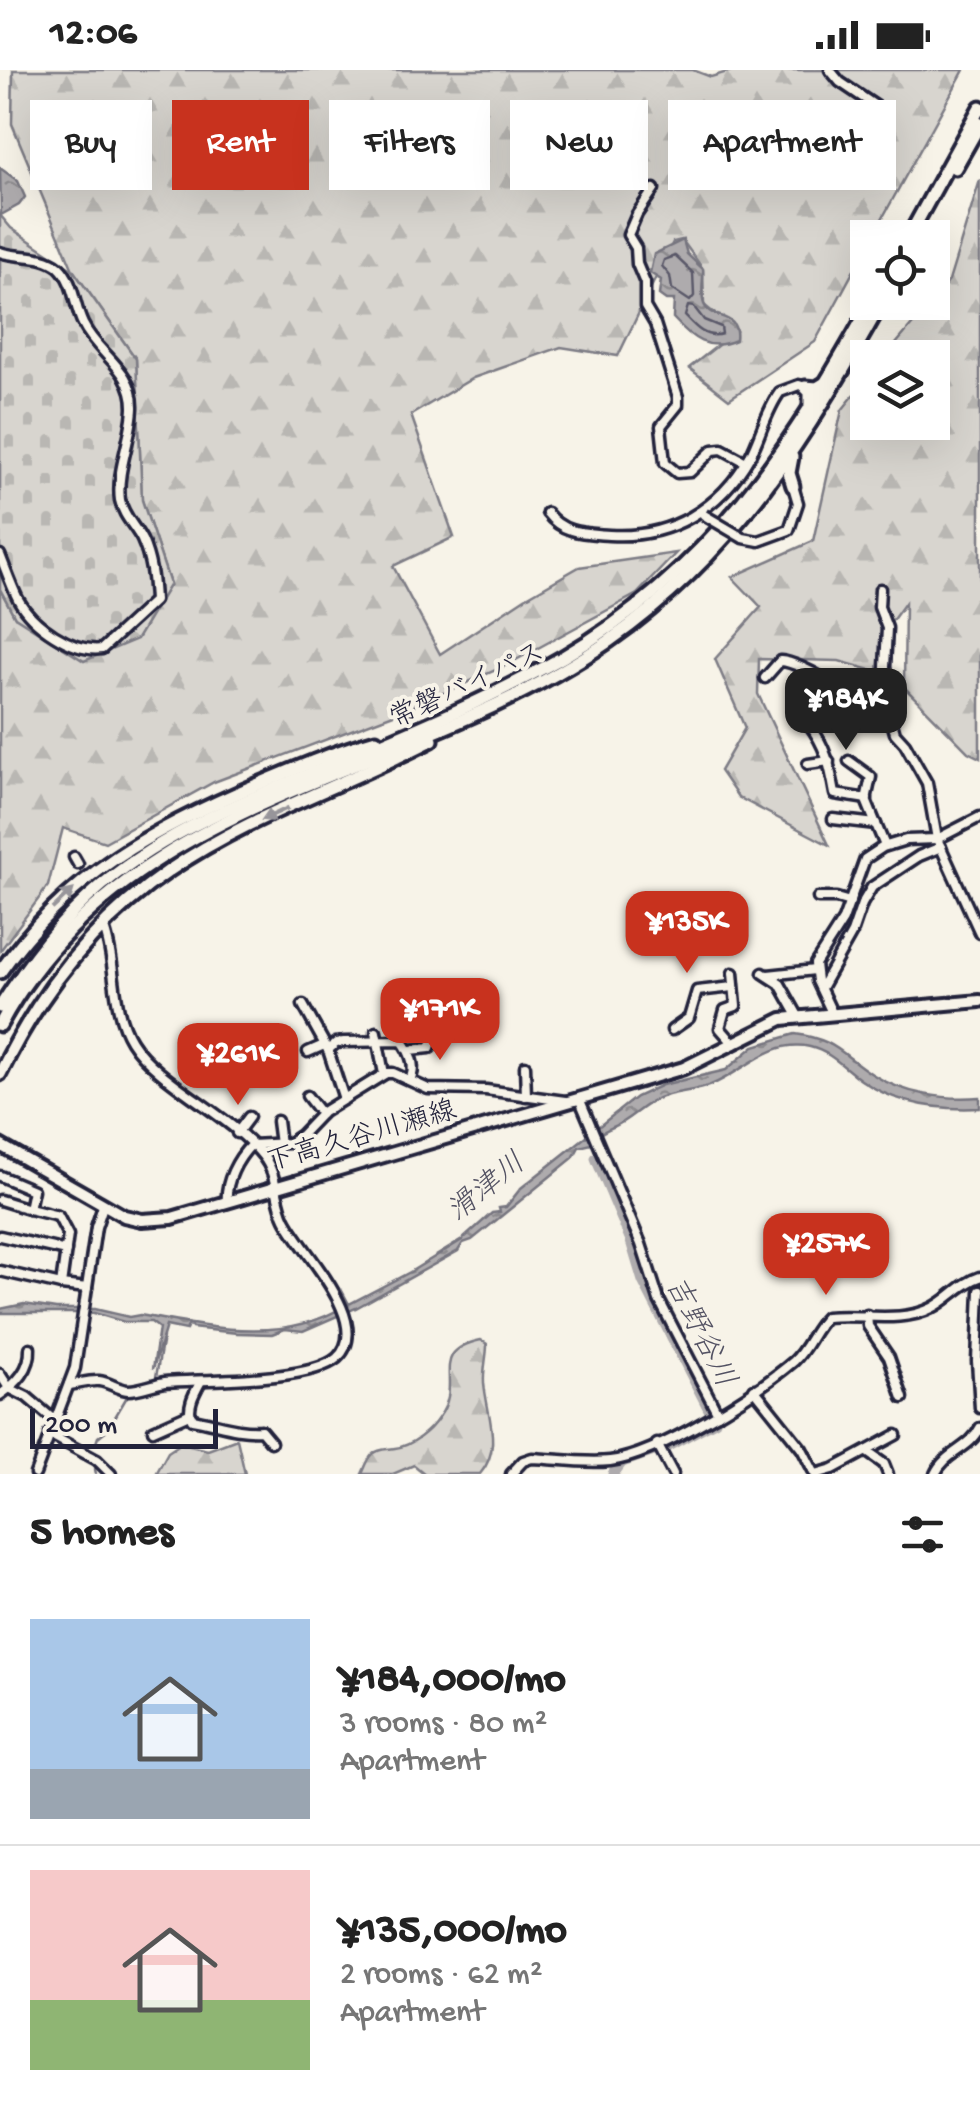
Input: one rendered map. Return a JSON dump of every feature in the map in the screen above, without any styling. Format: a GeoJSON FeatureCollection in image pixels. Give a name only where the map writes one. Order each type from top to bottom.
{"type":"FeatureCollection","features":[{"type":"Feature","properties":{"kind":"highway"},"geometry":{"type":"LineString","coordinates":[[918,220],[980,107]]}},
{"type":"Feature","properties":{"kind":"highway"},"geometry":{"type":"LineString","coordinates":[[927,220],[980,124]]}},
{"type":"Feature","properties":{"kind":"highway","name":"常磐バイパス"},"geometry":{"type":"LineString","coordinates":[[0,1006],[40,948],[70,916],[101,886],[152,850],[216,814],[426,725],[562,658],[655,593],[705,548],[764,479],[830,379],[862,320]]}},
{"type":"Feature","properties":{"kind":"highway","name":"常磐バイパス"},"geometry":{"type":"LineString","coordinates":[[0,1026],[35,970],[71,928],[150,862],[220,824],[488,708],[566,668],[644,614],[708,558],[771,484],[871,320]]}},
{"type":"Feature","properties":{"kind":"highway"},"geometry":{"type":"LineString","coordinates":[[805,387],[817,388],[830,379]]}},
{"type":"Feature","properties":{"kind":"highway"},"geometry":{"type":"LineString","coordinates":[[805,387],[810,392],[809,412]]}},
{"type":"Feature","properties":{"kind":"highway"},"geometry":{"type":"LineString","coordinates":[[792,454],[789,473],[794,486]]}},
{"type":"Feature","properties":{"kind":"highway"},"geometry":{"type":"LineString","coordinates":[[771,484],[780,481],[794,486]]}},
{"type":"Feature","properties":{"kind":"highway"},"geometry":{"type":"LineString","coordinates":[[0,1074],[34,1010],[60,973],[94,933],[151,884],[230,836],[391,761],[488,708]]}},
{"type":"Feature","properties":{"kind":"highway"},"geometry":{"type":"LineString","coordinates":[[0,972],[32,930],[72,890],[142,838],[192,812],[296,769],[426,725]]}},
{"type":"Feature","properties":{"kind":"main road","name":"下高久谷川瀬線"},"geometry":{"type":"LineString","coordinates":[[0,1145],[124,1216],[158,1220],[684,1068],[770,1023],[832,1012],[980,1002]]}},
{"type":"Feature","properties":{"kind":"street"},"geometry":{"type":"LineString","coordinates":[[830,70],[866,100]]}},
{"type":"Feature","properties":{"kind":"street"},"geometry":{"type":"LineString","coordinates":[[654,189],[636,214],[628,235],[646,283],[644,307],[655,324],[678,397],[678,406],[661,426],[665,463],[676,473],[690,472],[713,450],[722,449],[746,462]]}},
{"type":"Feature","properties":{"kind":"street"},"geometry":{"type":"LineString","coordinates":[[0,252],[44,259],[66,275],[82,323],[129,384],[133,406],[120,497],[152,569],[154,600],[102,649],[82,649],[62,640],[20,603],[0,555]]}},
{"type":"Feature","properties":{"kind":"street"},"geometry":{"type":"LineString","coordinates":[[546,513],[560,528],[622,536],[650,535],[700,515],[746,462],[775,399],[788,388],[805,387]]}},
{"type":"Feature","properties":{"kind":"street"},"geometry":{"type":"LineString","coordinates":[[700,515],[743,538],[777,537],[789,530],[798,503],[794,486]]}},
{"type":"Feature","properties":{"kind":"street"},"geometry":{"type":"LineString","coordinates":[[880,589],[879,606],[887,628],[885,674],[890,693],[886,700]]}},
{"type":"Feature","properties":{"kind":"street"},"geometry":{"type":"LineString","coordinates":[[765,678],[780,661],[788,660],[822,678],[829,696],[839,704],[859,707],[879,696],[886,700],[895,733],[927,783],[939,843],[980,933]]}},
{"type":"Feature","properties":{"kind":"street"},"geometry":{"type":"LineString","coordinates":[[808,723],[819,736],[830,761],[835,794],[867,799]]}},
{"type":"Feature","properties":{"kind":"street"},"geometry":{"type":"LineString","coordinates":[[860,768],[864,757]]}},
{"type":"Feature","properties":{"kind":"street"},"geometry":{"type":"LineString","coordinates":[[808,764],[830,761]]}},
{"type":"Feature","properties":{"kind":"street"},"geometry":{"type":"LineString","coordinates":[[849,761],[871,777],[867,799],[886,846]]}},
{"type":"Feature","properties":{"kind":"street"},"geometry":{"type":"LineString","coordinates":[[833,819],[849,815],[855,824],[876,824]]}},
{"type":"Feature","properties":{"kind":"street"},"geometry":{"type":"LineString","coordinates":[[821,988],[855,928],[872,887],[980,818]]}},
{"type":"Feature","properties":{"kind":"street"},"geometry":{"type":"LineString","coordinates":[[832,1012],[815,970],[850,902],[865,859],[906,840],[939,843]]}},
{"type":"Feature","properties":{"kind":"street"},"geometry":{"type":"LineString","coordinates":[[818,898],[850,902]]}},
{"type":"Feature","properties":{"kind":"street"},"geometry":{"type":"LineString","coordinates":[[69,1385],[98,1380],[128,1390],[158,1383],[310,1369],[333,1360],[347,1340],[340,1300],[288,1226],[281,1210],[279,1186],[264,1157],[133,1045],[118,1007],[112,952],[104,932]]}},
{"type":"Feature","properties":{"kind":"street"},"geometry":{"type":"LineString","coordinates":[[787,974],[796,963]]}},
{"type":"Feature","properties":{"kind":"street"},"geometry":{"type":"LineString","coordinates":[[798,1016],[780,984],[766,974],[815,970]]}},
{"type":"Feature","properties":{"kind":"street"},"geometry":{"type":"LineString","coordinates":[[672,1030],[689,1018],[697,991],[744,979]]}},
{"type":"Feature","properties":{"kind":"street"},"geometry":{"type":"LineString","coordinates":[[733,980],[736,1006],[725,1010],[720,1028],[734,1044]]}},
{"type":"Feature","properties":{"kind":"street"},"geometry":{"type":"LineString","coordinates":[[303,1005],[326,1048],[344,1099]]}},
{"type":"Feature","properties":{"kind":"street"},"geometry":{"type":"LineString","coordinates":[[377,1037],[384,1074]]}},
{"type":"Feature","properties":{"kind":"street"},"geometry":{"type":"LineString","coordinates":[[308,1052],[377,1037],[401,1038],[410,1050],[410,1080]]}},
{"type":"Feature","properties":{"kind":"street"},"geometry":{"type":"LineString","coordinates":[[410,1050],[430,1048],[433,1039]]}},
{"type":"Feature","properties":{"kind":"street"},"geometry":{"type":"LineString","coordinates":[[526,1066],[526,1096]]}},
{"type":"Feature","properties":{"kind":"street"},"geometry":{"type":"LineString","coordinates":[[252,1145],[288,1144],[321,1114],[384,1074],[393,1073],[428,1089],[486,1090],[574,1100],[590,1125],[612,1191],[714,1415]]}},
{"type":"Feature","properties":{"kind":"street"},"geometry":{"type":"LineString","coordinates":[[307,1096],[321,1114]]}},
{"type":"Feature","properties":{"kind":"street"},"geometry":{"type":"LineString","coordinates":[[238,1133],[249,1117]]}},
{"type":"Feature","properties":{"kind":"street"},"geometry":{"type":"LineString","coordinates":[[277,1121],[280,1144]]}},
{"type":"Feature","properties":{"kind":"street"},"geometry":{"type":"LineString","coordinates":[[227,1202],[226,1194],[236,1168],[252,1145]]}},
{"type":"Feature","properties":{"kind":"street"},"geometry":{"type":"LineString","coordinates":[[0,1176],[33,1190],[29,1209]]}},
{"type":"Feature","properties":{"kind":"street"},"geometry":{"type":"LineString","coordinates":[[0,1200],[58,1216],[68,1235],[61,1285]]}},
{"type":"Feature","properties":{"kind":"street"},"geometry":{"type":"LineString","coordinates":[[35,1474],[69,1385],[103,1206]]}},
{"type":"Feature","properties":{"kind":"street"},"geometry":{"type":"LineString","coordinates":[[0,1236],[66,1252]]}},
{"type":"Feature","properties":{"kind":"street"},"geometry":{"type":"LineString","coordinates":[[0,1271],[87,1288]]}},
{"type":"Feature","properties":{"kind":"street"},"geometry":{"type":"LineString","coordinates":[[511,1474],[532,1458],[612,1461],[659,1448],[794,1360],[826,1317],[908,1316],[932,1308],[980,1277]]}},
{"type":"Feature","properties":{"kind":"street"},"geometry":{"type":"LineString","coordinates":[[980,1291],[980,1408]]}},
{"type":"Feature","properties":{"kind":"street"},"geometry":{"type":"LineString","coordinates":[[867,1315],[868,1326],[889,1357],[902,1398]]}},
{"type":"Feature","properties":{"kind":"street"},"geometry":{"type":"LineString","coordinates":[[0,1395],[31,1361],[30,1348]]}},
{"type":"Feature","properties":{"kind":"street"},"geometry":{"type":"LineString","coordinates":[[0,1374],[9,1388],[27,1396],[54,1420]]}},
{"type":"Feature","properties":{"kind":"street"},"geometry":{"type":"LineString","coordinates":[[153,1430],[189,1414],[201,1381]]}},
{"type":"Feature","properties":{"kind":"street"},"geometry":{"type":"LineString","coordinates":[[754,1389],[802,1449],[815,1474],[896,1436]]}},
{"type":"Feature","properties":{"kind":"street"},"geometry":{"type":"LineString","coordinates":[[189,1414],[192,1419],[238,1430],[261,1430],[271,1442]]}},
{"type":"Feature","properties":{"kind":"street"},"geometry":{"type":"LineString","coordinates":[[935,1474],[945,1457],[970,1442],[980,1428]]}},
{"type":"Feature","properties":{"kind":"street"},"geometry":{"type":"LineString","coordinates":[[49,1434],[97,1460],[111,1474]]}},
{"type":"Feature","properties":{"kind":"street"},"geometry":{"type":"LineString","coordinates":[[659,1448],[673,1474]]}},
{"type":"Feature","properties":{"kind":"street"},"geometry":{"type":"LineString","coordinates":[[867,1452],[884,1464],[888,1474]]}},
{"type":"Feature","properties":{"kind":"green space"},"geometry":{"type":"Polygon","coordinates":[[[13,70],[693,70],[711,77],[734,70],[964,70],[881,220],[850,220],[850,277],[815,342],[729,399],[689,368],[736,331],[704,305],[703,269],[682,240],[673,242],[618,356],[561,347],[473,378],[411,415],[454,537],[393,566],[440,654],[579,567],[676,553],[637,594],[505,666],[412,707],[214,782],[105,842],[63,828],[48,886],[0,951],[0,589],[15,617],[170,584],[142,500],[136,359],[73,270],[40,190],[152,190],[152,100],[30,100],[30,167],[12,124],[13,70]]]}},
{"type":"Feature","properties":{"kind":"green space"},"geometry":{"type":"Polygon","coordinates":[[[980,180],[980,758],[968,752],[904,687],[905,603],[887,628],[885,674],[839,661],[759,659],[758,694],[829,845],[738,797],[720,771],[745,728],[715,659],[761,607],[732,577],[813,541],[842,410],[850,400],[850,440],[950,440],[950,340],[899,340],[916,320],[950,320],[950,278],[980,180]]]}},
{"type":"Feature","properties":{"kind":"green space"},"geometry":{"type":"Polygon","coordinates":[[[0,215],[11,228],[73,270],[136,359],[142,500],[170,584],[137,639],[84,661],[15,617],[0,589],[0,215]]]}},
{"type":"Feature","properties":{"kind":"green space"},"geometry":{"type":"Polygon","coordinates":[[[481,1340],[487,1344],[484,1383],[492,1442],[487,1464],[480,1474],[425,1474],[414,1465],[393,1474],[362,1474],[376,1452],[408,1444],[431,1427],[446,1404],[454,1352],[481,1340]]]}},
{"type":"Feature","properties":{"kind":"green space"},"geometry":{"type":"Polygon","coordinates":[[[237,1439],[245,1474],[156,1474],[168,1452],[180,1444],[208,1450],[237,1439]]]}},
{"type":"Feature","properties":{"kind":"water"},"geometry":{"type":"Polygon","coordinates":[[[0,168],[18,181],[25,197],[1,215],[0,168]]]}},
{"type":"Feature","properties":{"kind":"water"},"geometry":{"type":"Polygon","coordinates":[[[683,240],[687,254],[703,269],[704,304],[734,324],[736,340],[717,345],[694,337],[673,318],[674,300],[659,295],[661,280],[650,273],[654,254],[683,240]]]}},
{"type":"Feature","properties":{"kind":"water"},"geometry":{"type":"Polygon","coordinates":[[[795,1034],[829,1044],[897,1086],[938,1096],[980,1097],[980,1108],[949,1108],[903,1100],[874,1088],[818,1049],[783,1047],[711,1085],[653,1101],[601,1133],[592,1144],[579,1147],[573,1158],[472,1240],[463,1243],[458,1251],[356,1308],[303,1331],[237,1333],[192,1328],[189,1324],[186,1330],[166,1326],[153,1369],[159,1328],[151,1322],[124,1322],[94,1313],[0,1313],[0,1309],[24,1304],[95,1309],[129,1317],[140,1315],[245,1330],[298,1325],[322,1317],[346,1305],[341,1289],[349,1304],[462,1240],[636,1097],[662,1085],[726,1070],[754,1046],[795,1034]]]}},
{"type":"Feature","properties":{"kind":"waterway","name":"吉野谷川"},"geometry":{"type":"LineString","coordinates":[[596,1158],[630,1238],[643,1281],[715,1421],[668,1446],[622,1462],[613,1474]]}},
{"type":"Feature","properties":{"kind":"waterway"},"geometry":{"type":"LineString","coordinates":[[156,1377],[163,1337]]}},
{"type":"Feature","properties":{"kind":"waterway"},"geometry":{"type":"LineString","coordinates":[[96,1443],[128,1395],[136,1393]]}},
{"type":"Feature","properties":{"kind":"waterway"},"geometry":{"type":"LineString","coordinates":[[95,1469],[96,1474]]}},
{"type":"Feature","properties":{"kind":"water label","name":"滑津川"},"geometry":{"type":"Point","coordinates":[488,1189]}}]}
